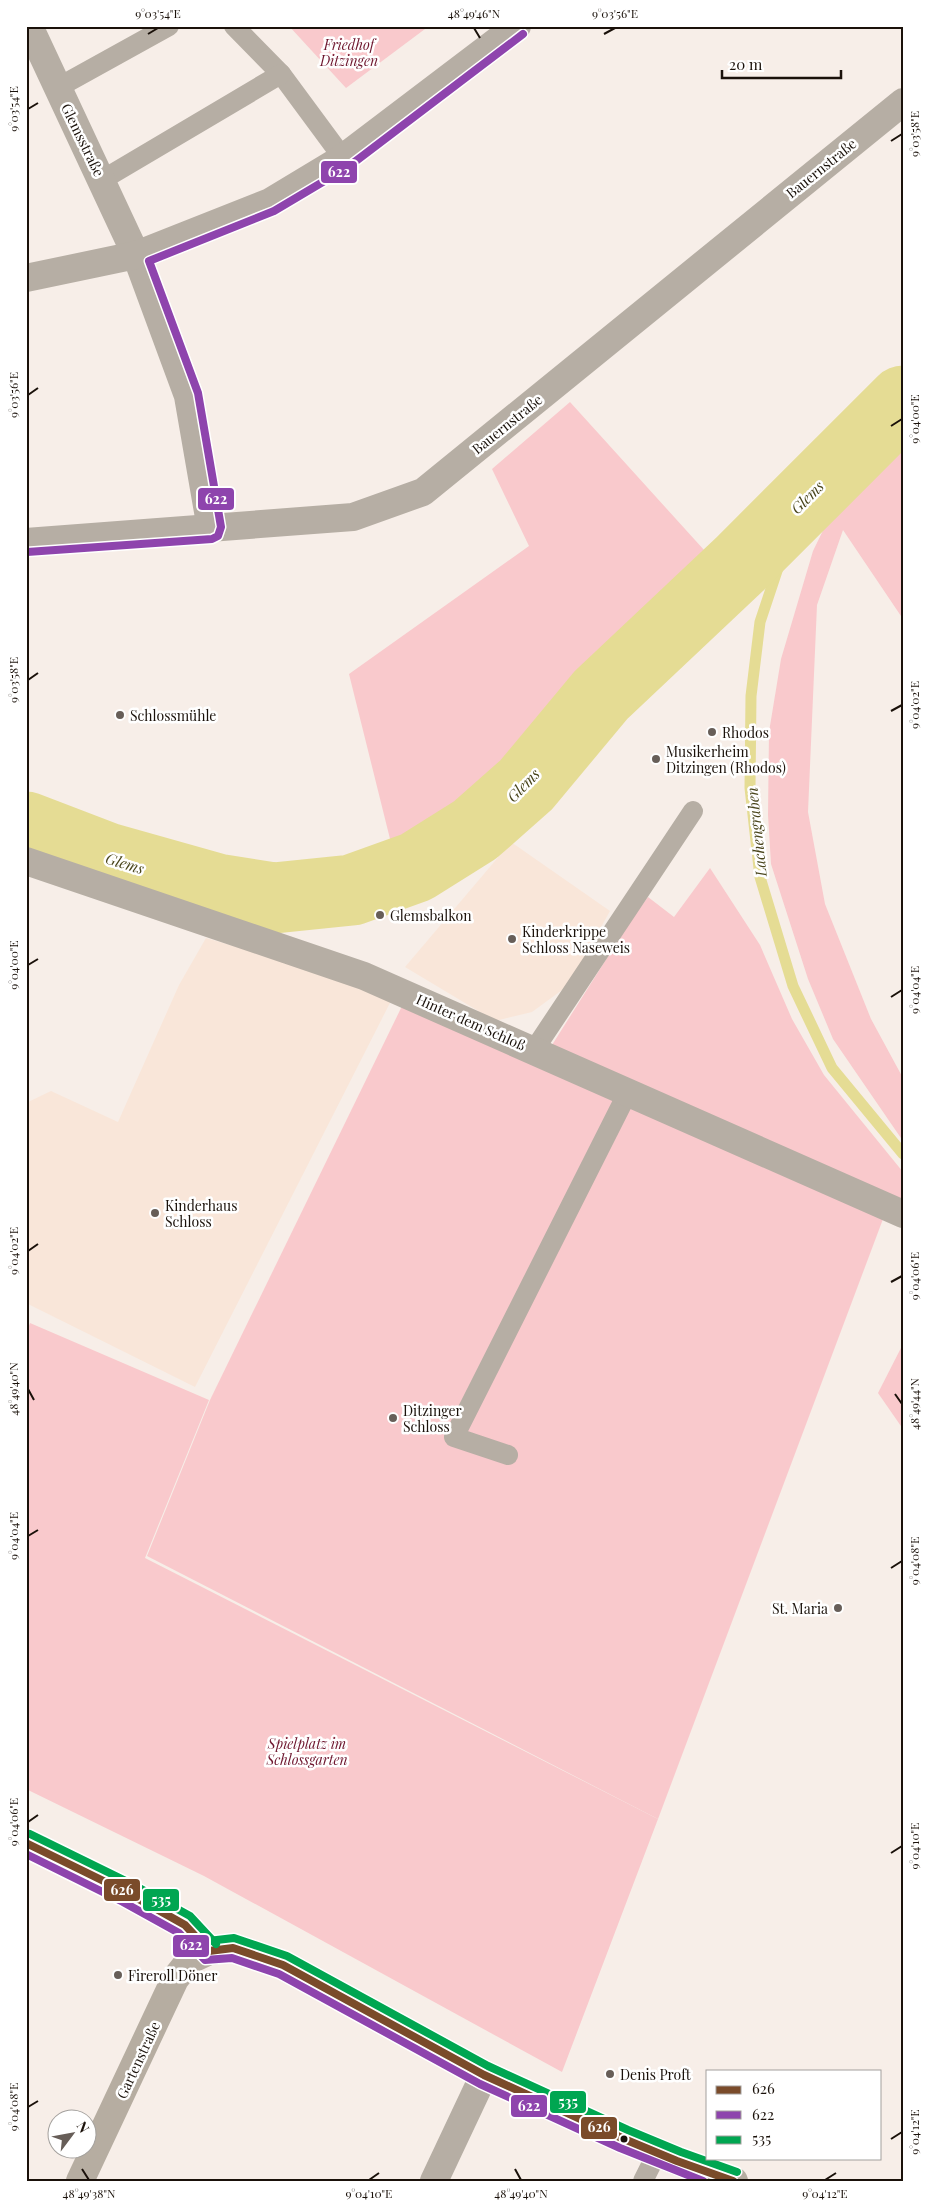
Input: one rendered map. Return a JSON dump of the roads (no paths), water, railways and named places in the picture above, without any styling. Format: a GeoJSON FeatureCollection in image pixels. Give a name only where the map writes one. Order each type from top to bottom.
{"type":"FeatureCollection","features":[{"type":"Feature","properties":{"kind":"main road"},"geometry":{"type":"LineString","coordinates":[[209,1951],[234,1948],[283,1965],[484,2075],[657,2153],[734,2181]]}},
{"type":"Feature","properties":{"kind":"main road","name":"Gartenstraße"},"geometry":{"type":"LineString","coordinates":[[86,2179],[175,1979],[190,1960],[209,1951]]}},
{"type":"Feature","properties":{"kind":"street","name":"Glemsstraße"},"geometry":{"type":"LineString","coordinates":[[29,26],[136,255],[188,396],[211,529]]}},
{"type":"Feature","properties":{"kind":"street"},"geometry":{"type":"LineString","coordinates":[[26,278],[136,255],[270,202],[343,158],[517,26]]}},
{"type":"Feature","properties":{"kind":"street","name":"Bauernstraße"},"geometry":{"type":"LineString","coordinates":[[26,542],[353,517],[423,492],[903,102]]}},
{"type":"Feature","properties":{"kind":"street","name":"Hinter dem Schloß"},"geometry":{"type":"LineString","coordinates":[[26,860],[364,976],[903,1214]]}},
{"type":"Feature","properties":{"kind":"street"},"geometry":{"type":"LineString","coordinates":[[26,1843],[128,1893],[184,1925],[209,1951]]}},
{"type":"Feature","properties":{"kind":"street"},"geometry":{"type":"LineString","coordinates":[[434,2181],[484,2075]]}},
{"type":"Feature","properties":{"kind":"lane"},"geometry":{"type":"LineString","coordinates":[[57,88],[169,26]]}},
{"type":"Feature","properties":{"kind":"lane"},"geometry":{"type":"LineString","coordinates":[[234,26],[282,74],[343,158]]}},
{"type":"Feature","properties":{"kind":"lane"},"geometry":{"type":"LineString","coordinates":[[102,180],[282,74]]}},
{"type":"Feature","properties":{"kind":"lane"},"geometry":{"type":"LineString","coordinates":[[534,1050],[693,811]]}},
{"type":"Feature","properties":{"kind":"lane"},"geometry":{"type":"LineString","coordinates":[[508,1455],[454,1437],[628,1092]]}},
{"type":"Feature","properties":{"kind":"lane"},"geometry":{"type":"LineString","coordinates":[[643,2181],[657,2153]]}},
{"type":"Feature","properties":{"kind":"waterway","name":"Glems"},"geometry":{"type":"LineString","coordinates":[[26,827],[107,858],[217,889],[274,898],[352,890],[416,867],[475,830],[526,785],[601,695],[741,563],[903,401]]}},
{"type":"Feature","properties":{"kind":"waterway","name":"Lachengraben"},"geometry":{"type":"LineString","coordinates":[[818,485],[788,538],[760,622],[751,696],[750,788],[760,877],[793,986],[832,1068],[903,1154]]}},
{"type":"Feature","properties":{"kind":"place","name":"Schlossmühle"},"geometry":{"type":"Point","coordinates":[120,715]}},
{"type":"Feature","properties":{"kind":"place","name":"Rhodos"},"geometry":{"type":"Point","coordinates":[712,732]}},
{"type":"Feature","properties":{"kind":"place","name":"Musikerheim Ditzingen (Rhodos)"},"geometry":{"type":"Point","coordinates":[656,759]}},
{"type":"Feature","properties":{"kind":"place","name":"Glemsbalkon"},"geometry":{"type":"Point","coordinates":[380,915]}},
{"type":"Feature","properties":{"kind":"place","name":"Kinderkrippe Schloss Naseweis"},"geometry":{"type":"Point","coordinates":[512,939]}},
{"type":"Feature","properties":{"kind":"place","name":"Kinderhaus Schloss"},"geometry":{"type":"Point","coordinates":[155,1213]}},
{"type":"Feature","properties":{"kind":"place","name":"Ditzinger Schloss"},"geometry":{"type":"Point","coordinates":[393,1418]}},
{"type":"Feature","properties":{"kind":"place","name":"St. Maria"},"geometry":{"type":"Point","coordinates":[838,1608]}},
{"type":"Feature","properties":{"kind":"place","name":"Fireroll Döner"},"geometry":{"type":"Point","coordinates":[118,1975]}},
{"type":"Feature","properties":{"kind":"place","name":"Denis Proft"},"geometry":{"type":"Point","coordinates":[610,2074]}},
{"type":"Feature","properties":{"kind":"park label","name":"Friedhof Ditzingen"},"geometry":{"type":"Point","coordinates":[349,52]}},
{"type":"Feature","properties":{"kind":"park label","name":"Spielplatz im Schlossgarten"},"geometry":{"type":"Point","coordinates":[307,1752]}}]}
